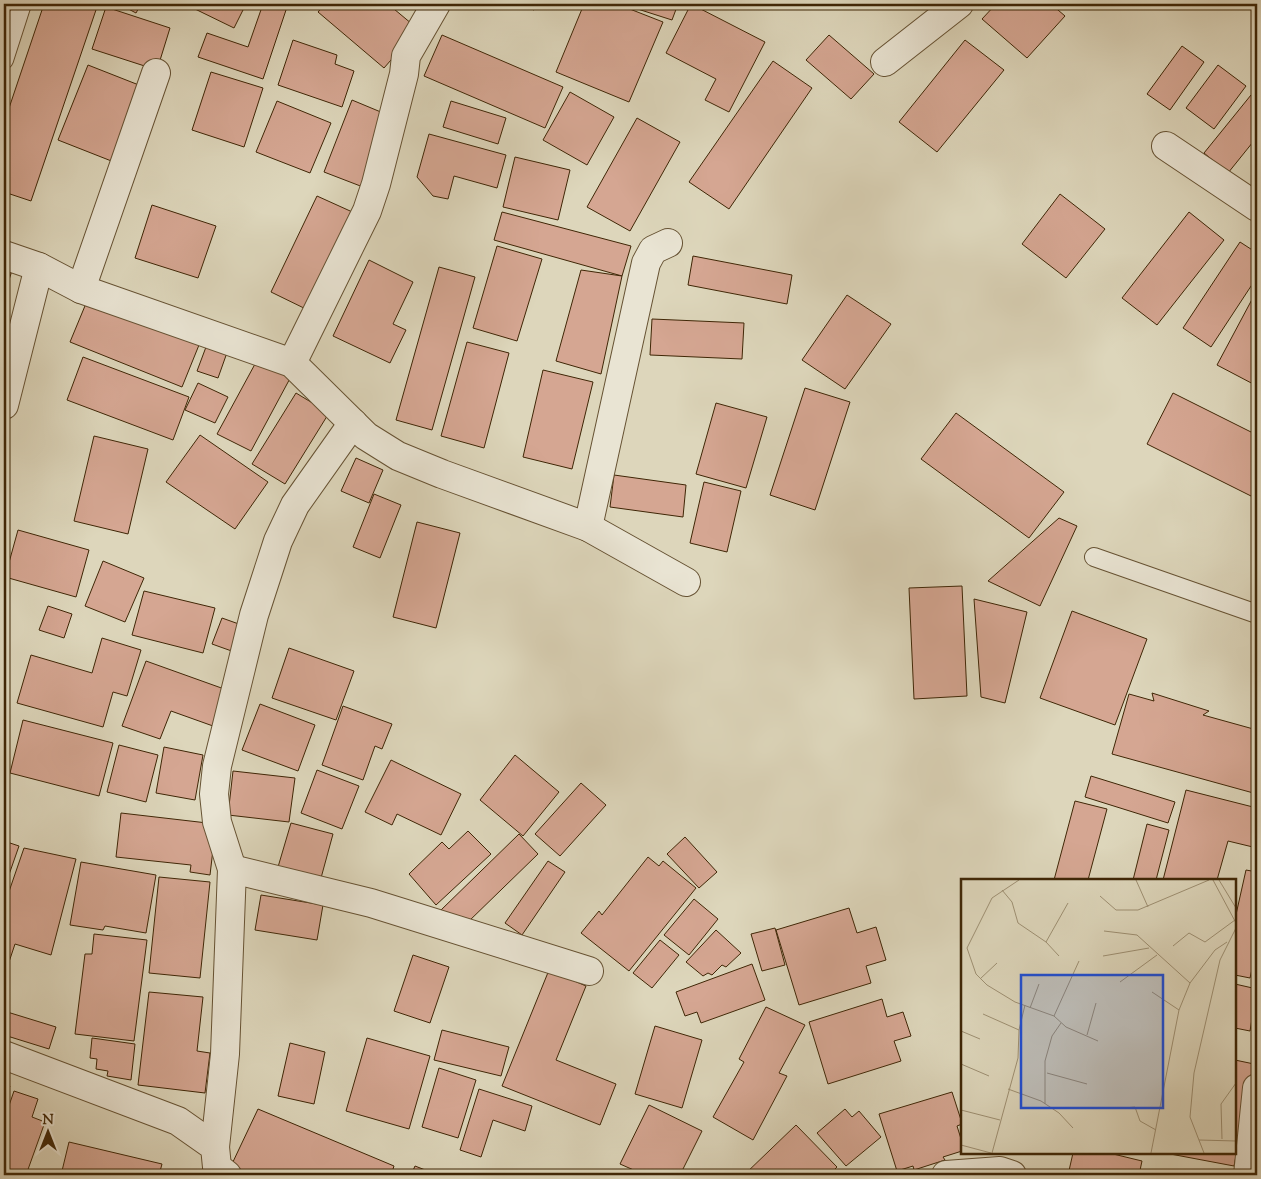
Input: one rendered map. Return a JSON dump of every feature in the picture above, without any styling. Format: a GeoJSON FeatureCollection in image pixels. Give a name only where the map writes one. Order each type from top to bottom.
{"type":"FeatureCollection","features":[{"type":"Feature","properties":{"kind":"street"},"geometry":{"type":"LineString","coordinates":[[292,363],[367,211],[376,184],[404,74],[406,56],[436,4]]}},
{"type":"Feature","properties":{"kind":"street"},"geometry":{"type":"LineString","coordinates":[[885,62],[959,4]]}},
{"type":"Feature","properties":{"kind":"street"},"geometry":{"type":"LineString","coordinates":[[81,289],[156,73]]}},
{"type":"Feature","properties":{"kind":"street"},"geometry":{"type":"LineString","coordinates":[[1166,146],[1257,207]]}},
{"type":"Feature","properties":{"kind":"street"},"geometry":{"type":"LineString","coordinates":[[588,527],[646,263],[653,250],[668,243]]}},
{"type":"Feature","properties":{"kind":"street"},"geometry":{"type":"LineString","coordinates":[[4,255],[39,267],[81,289],[292,363],[366,436],[398,456],[588,527],[686,582]]}},
{"type":"Feature","properties":{"kind":"street"},"geometry":{"type":"LineString","coordinates":[[4,405],[39,267]]}},
{"type":"Feature","properties":{"kind":"street"},"geometry":{"type":"LineString","coordinates":[[227,1175],[218,1167],[215,1147],[224,1054],[232,869],[217,822],[214,794],[217,766],[254,615],[278,541],[295,504],[353,423]]}},
{"type":"Feature","properties":{"kind":"street"},"geometry":{"type":"LineString","coordinates":[[232,869],[371,903],[589,971]]}},
{"type":"Feature","properties":{"kind":"street"},"geometry":{"type":"LineString","coordinates":[[4,1055],[178,1121],[215,1147]]}},
{"type":"Feature","properties":{"kind":"street"},"geometry":{"type":"LineString","coordinates":[[1248,1175],[1257,1088]]}},
{"type":"Feature","properties":{"kind":"street"},"geometry":{"type":"LineString","coordinates":[[946,1175],[1000,1171],[1012,1175]]}},
{"type":"Feature","properties":{"kind":"lane"},"geometry":{"type":"LineString","coordinates":[[4,60],[22,4]]}},
{"type":"Feature","properties":{"kind":"lane"},"geometry":{"type":"LineString","coordinates":[[1094,557],[1257,614]]}},
{"type":"Feature","properties":{"kind":"building"},"geometry":{"type":"Polygon","coordinates":[[[44,4],[98,4],[31,201],[4,192],[4,123],[44,4]]]}},
{"type":"Feature","properties":{"kind":"building"},"geometry":{"type":"Polygon","coordinates":[[[119,4],[141,4],[136,13],[119,4]]]}},
{"type":"Feature","properties":{"kind":"building"},"geometry":{"type":"Polygon","coordinates":[[[198,4],[246,4],[234,28],[195,9],[198,4]]]}},
{"type":"Feature","properties":{"kind":"building"},"geometry":{"type":"Polygon","coordinates":[[[263,4],[288,4],[263,79],[198,57],[207,33],[248,47],[263,4]]]}},
{"type":"Feature","properties":{"kind":"building"},"geometry":{"type":"Polygon","coordinates":[[[325,4],[388,4],[418,29],[384,68],[318,12],[325,4]]]}},
{"type":"Feature","properties":{"kind":"building"},"geometry":{"type":"Polygon","coordinates":[[[517,4],[537,4],[534,10],[517,4]]]}},
{"type":"Feature","properties":{"kind":"building"},"geometry":{"type":"Polygon","coordinates":[[[584,4],[617,4],[663,22],[629,102],[556,72],[584,4]]]}},
{"type":"Feature","properties":{"kind":"building"},"geometry":{"type":"Polygon","coordinates":[[[622,4],[678,4],[672,20],[622,4]]]}},
{"type":"Feature","properties":{"kind":"building"},"geometry":{"type":"Polygon","coordinates":[[[691,4],[765,42],[729,112],[705,100],[716,79],[666,53],[691,4]]]}},
{"type":"Feature","properties":{"kind":"building"},"geometry":{"type":"Polygon","coordinates":[[[996,4],[1051,4],[1065,16],[1027,58],[982,19],[996,4]]]}},
{"type":"Feature","properties":{"kind":"building"},"geometry":{"type":"Polygon","coordinates":[[[106,7],[170,28],[157,70],[92,49],[106,7]]]}},
{"type":"Feature","properties":{"kind":"building"},"geometry":{"type":"Polygon","coordinates":[[[442,35],[563,87],[545,128],[424,76],[442,35]]]}},
{"type":"Feature","properties":{"kind":"building"},"geometry":{"type":"Polygon","coordinates":[[[829,35],[874,74],[851,99],[806,60],[829,35]]]}},
{"type":"Feature","properties":{"kind":"building"},"geometry":{"type":"Polygon","coordinates":[[[293,40],[337,55],[335,64],[354,71],[342,107],[278,85],[293,40]]]}},
{"type":"Feature","properties":{"kind":"building"},"geometry":{"type":"Polygon","coordinates":[[[965,40],[1004,70],[937,152],[899,122],[965,40]]]}},
{"type":"Feature","properties":{"kind":"building"},"geometry":{"type":"Polygon","coordinates":[[[1182,46],[1204,62],[1170,110],[1147,94],[1182,46]]]}},
{"type":"Feature","properties":{"kind":"building"},"geometry":{"type":"Polygon","coordinates":[[[773,61],[812,88],[729,209],[689,182],[773,61]]]}},
{"type":"Feature","properties":{"kind":"building"},"geometry":{"type":"Polygon","coordinates":[[[88,65],[149,89],[119,164],[58,140],[88,65]]]}},
{"type":"Feature","properties":{"kind":"building"},"geometry":{"type":"Polygon","coordinates":[[[1218,65],[1246,86],[1214,129],[1186,108],[1218,65]]]}},
{"type":"Feature","properties":{"kind":"building"},"geometry":{"type":"Polygon","coordinates":[[[211,72],[263,88],[244,147],[192,130],[211,72]]]}},
{"type":"Feature","properties":{"kind":"building"},"geometry":{"type":"Polygon","coordinates":[[[570,92],[614,117],[587,165],[543,140],[570,92]]]}},
{"type":"Feature","properties":{"kind":"building"},"geometry":{"type":"Polygon","coordinates":[[[1251,95],[1257,100],[1257,137],[1228,173],[1204,153],[1251,95]]]}},
{"type":"Feature","properties":{"kind":"building"},"geometry":{"type":"Polygon","coordinates":[[[352,100],[388,115],[363,187],[324,172],[352,100]]]}},
{"type":"Feature","properties":{"kind":"building"},"geometry":{"type":"Polygon","coordinates":[[[277,101],[331,123],[310,173],[256,152],[277,101]]]}},
{"type":"Feature","properties":{"kind":"building"},"geometry":{"type":"Polygon","coordinates":[[[451,101],[506,118],[498,144],[443,127],[451,101]]]}},
{"type":"Feature","properties":{"kind":"building"},"geometry":{"type":"Polygon","coordinates":[[[637,118],[680,142],[630,231],[587,207],[637,118]]]}},
{"type":"Feature","properties":{"kind":"building"},"geometry":{"type":"Polygon","coordinates":[[[429,134],[506,155],[497,188],[454,176],[448,199],[433,196],[417,177],[429,134]]]}},
{"type":"Feature","properties":{"kind":"building"},"geometry":{"type":"Polygon","coordinates":[[[515,157],[570,170],[558,220],[503,207],[515,157]]]}},
{"type":"Feature","properties":{"kind":"building"},"geometry":{"type":"Polygon","coordinates":[[[1060,194],[1105,229],[1066,278],[1022,244],[1060,194]]]}},
{"type":"Feature","properties":{"kind":"building"},"geometry":{"type":"Polygon","coordinates":[[[317,196],[359,215],[312,312],[271,292],[317,196]]]}},
{"type":"Feature","properties":{"kind":"building"},"geometry":{"type":"Polygon","coordinates":[[[152,205],[216,226],[198,278],[135,258],[152,205]]]}},
{"type":"Feature","properties":{"kind":"building"},"geometry":{"type":"Polygon","coordinates":[[[502,212],[631,246],[622,276],[494,240],[502,212]]]}},
{"type":"Feature","properties":{"kind":"building"},"geometry":{"type":"Polygon","coordinates":[[[1189,212],[1224,240],[1157,325],[1122,298],[1189,212]]]}},
{"type":"Feature","properties":{"kind":"building"},"geometry":{"type":"Polygon","coordinates":[[[1240,242],[1257,253],[1257,277],[1211,347],[1183,328],[1240,242]]]}},
{"type":"Feature","properties":{"kind":"building"},"geometry":{"type":"Polygon","coordinates":[[[497,246],[542,259],[517,341],[473,328],[497,246]]]}},
{"type":"Feature","properties":{"kind":"building"},"geometry":{"type":"Polygon","coordinates":[[[693,256],[792,275],[787,304],[688,285],[693,256]]]}},
{"type":"Feature","properties":{"kind":"building"},"geometry":{"type":"Polygon","coordinates":[[[369,260],[413,282],[393,324],[406,330],[390,363],[333,336],[369,260]]]}},
{"type":"Feature","properties":{"kind":"building"},"geometry":{"type":"Polygon","coordinates":[[[4,261],[14,264],[4,296],[4,261]]]}},
{"type":"Feature","properties":{"kind":"building"},"geometry":{"type":"Polygon","coordinates":[[[439,267],[475,277],[432,430],[396,420],[439,267]]]}},
{"type":"Feature","properties":{"kind":"building"},"geometry":{"type":"Polygon","coordinates":[[[581,270],[622,276],[601,374],[556,361],[581,270]]]}},
{"type":"Feature","properties":{"kind":"building"},"geometry":{"type":"Polygon","coordinates":[[[1257,290],[1257,386],[1217,365],[1257,290]]]}},
{"type":"Feature","properties":{"kind":"building"},"geometry":{"type":"Polygon","coordinates":[[[847,295],[891,324],[845,389],[802,360],[847,295]]]}},
{"type":"Feature","properties":{"kind":"building"},"geometry":{"type":"Polygon","coordinates":[[[87,301],[199,345],[182,387],[70,342],[87,301]]]}},
{"type":"Feature","properties":{"kind":"building"},"geometry":{"type":"Polygon","coordinates":[[[652,319],[744,323],[742,359],[650,355],[652,319]]]}},
{"type":"Feature","properties":{"kind":"building"},"geometry":{"type":"Polygon","coordinates":[[[209,339],[229,347],[218,378],[197,371],[209,339]]]}},
{"type":"Feature","properties":{"kind":"building"},"geometry":{"type":"Polygon","coordinates":[[[467,342],[509,353],[484,448],[441,436],[467,342]]]}},
{"type":"Feature","properties":{"kind":"building"},"geometry":{"type":"Polygon","coordinates":[[[261,353],[294,371],[251,451],[217,434],[261,353]]]}},
{"type":"Feature","properties":{"kind":"building"},"geometry":{"type":"Polygon","coordinates":[[[83,357],[189,397],[173,440],[67,400],[83,357]]]}},
{"type":"Feature","properties":{"kind":"building"},"geometry":{"type":"Polygon","coordinates":[[[543,370],[593,382],[572,469],[523,457],[543,370]]]}},
{"type":"Feature","properties":{"kind":"building"},"geometry":{"type":"Polygon","coordinates":[[[198,383],[228,397],[215,423],[185,410],[198,383]]]}},
{"type":"Feature","properties":{"kind":"building"},"geometry":{"type":"Polygon","coordinates":[[[805,388],[850,402],[815,510],[770,495],[805,388]]]}},
{"type":"Feature","properties":{"kind":"building"},"geometry":{"type":"Polygon","coordinates":[[[296,393],[329,413],[285,484],[252,464],[296,393]]]}},
{"type":"Feature","properties":{"kind":"building"},"geometry":{"type":"Polygon","coordinates":[[[1173,393],[1257,435],[1257,499],[1147,444],[1173,393]]]}},
{"type":"Feature","properties":{"kind":"building"},"geometry":{"type":"Polygon","coordinates":[[[716,403],[767,417],[746,488],[696,474],[716,403]]]}},
{"type":"Feature","properties":{"kind":"building"},"geometry":{"type":"Polygon","coordinates":[[[956,413],[1064,492],[1029,538],[921,459],[956,413]]]}},
{"type":"Feature","properties":{"kind":"building"},"geometry":{"type":"Polygon","coordinates":[[[200,435],[268,482],[235,529],[166,482],[200,435]]]}},
{"type":"Feature","properties":{"kind":"building"},"geometry":{"type":"Polygon","coordinates":[[[94,436],[148,449],[128,534],[74,521],[94,436]]]}},
{"type":"Feature","properties":{"kind":"building"},"geometry":{"type":"Polygon","coordinates":[[[356,458],[383,470],[369,503],[341,491],[356,458]]]}},
{"type":"Feature","properties":{"kind":"building"},"geometry":{"type":"Polygon","coordinates":[[[614,475],[686,485],[683,517],[610,507],[614,475]]]}},
{"type":"Feature","properties":{"kind":"building"},"geometry":{"type":"Polygon","coordinates":[[[704,482],[741,491],[727,552],[690,543],[704,482]]]}},
{"type":"Feature","properties":{"kind":"building"},"geometry":{"type":"Polygon","coordinates":[[[374,494],[401,505],[380,558],[353,547],[374,494]]]}},
{"type":"Feature","properties":{"kind":"building"},"geometry":{"type":"Polygon","coordinates":[[[1059,518],[1077,526],[1040,606],[988,581],[1059,518]]]}},
{"type":"Feature","properties":{"kind":"building"},"geometry":{"type":"Polygon","coordinates":[[[417,522],[460,533],[436,628],[393,617],[417,522]]]}},
{"type":"Feature","properties":{"kind":"building"},"geometry":{"type":"Polygon","coordinates":[[[18,530],[89,550],[76,597],[5,577],[18,530]]]}},
{"type":"Feature","properties":{"kind":"building"},"geometry":{"type":"Polygon","coordinates":[[[103,561],[144,578],[125,622],[85,606],[103,561]]]}},
{"type":"Feature","properties":{"kind":"building"},"geometry":{"type":"Polygon","coordinates":[[[962,586],[967,696],[914,699],[909,588],[962,586]]]}},
{"type":"Feature","properties":{"kind":"building"},"geometry":{"type":"Polygon","coordinates":[[[144,591],[215,608],[203,653],[132,635],[144,591]]]}},
{"type":"Feature","properties":{"kind":"building"},"geometry":{"type":"Polygon","coordinates":[[[974,599],[1027,612],[1005,703],[981,697],[974,599]]]}},
{"type":"Feature","properties":{"kind":"building"},"geometry":{"type":"Polygon","coordinates":[[[48,606],[72,614],[64,638],[39,630],[48,606]]]}},
{"type":"Feature","properties":{"kind":"building"},"geometry":{"type":"Polygon","coordinates":[[[1072,611],[1147,639],[1115,725],[1040,698],[1072,611]]]}},
{"type":"Feature","properties":{"kind":"building"},"geometry":{"type":"Polygon","coordinates":[[[222,618],[250,628],[240,654],[212,644],[222,618]]]}},
{"type":"Feature","properties":{"kind":"building"},"geometry":{"type":"Polygon","coordinates":[[[102,638],[141,650],[127,696],[113,692],[103,727],[17,703],[31,655],[92,673],[102,638]]]}},
{"type":"Feature","properties":{"kind":"building"},"geometry":{"type":"Polygon","coordinates":[[[289,648],[354,671],[336,720],[272,698],[289,648]]]}},
{"type":"Feature","properties":{"kind":"building"},"geometry":{"type":"Polygon","coordinates":[[[146,661],[227,690],[213,726],[171,711],[160,739],[122,726],[146,661]]]}},
{"type":"Feature","properties":{"kind":"building"},"geometry":{"type":"Polygon","coordinates":[[[1152,693],[1209,711],[1203,715],[1257,730],[1257,794],[1112,754],[1129,694],[1154,701],[1152,693]]]}},
{"type":"Feature","properties":{"kind":"building"},"geometry":{"type":"Polygon","coordinates":[[[260,704],[315,725],[298,771],[242,750],[260,704]]]}},
{"type":"Feature","properties":{"kind":"building"},"geometry":{"type":"Polygon","coordinates":[[[343,706],[392,724],[382,749],[375,746],[363,780],[322,765],[343,706]]]}},
{"type":"Feature","properties":{"kind":"building"},"geometry":{"type":"Polygon","coordinates":[[[23,720],[113,743],[99,796],[10,773],[23,720]]]}},
{"type":"Feature","properties":{"kind":"building"},"geometry":{"type":"Polygon","coordinates":[[[119,745],[158,755],[146,802],[107,792],[119,745]]]}},
{"type":"Feature","properties":{"kind":"building"},"geometry":{"type":"Polygon","coordinates":[[[164,747],[203,755],[195,800],[156,793],[164,747]]]}},
{"type":"Feature","properties":{"kind":"building"},"geometry":{"type":"Polygon","coordinates":[[[515,755],[559,792],[523,836],[480,800],[515,755]]]}},
{"type":"Feature","properties":{"kind":"building"},"geometry":{"type":"Polygon","coordinates":[[[391,760],[461,794],[441,835],[397,814],[392,825],[365,812],[391,760]]]}},
{"type":"Feature","properties":{"kind":"building"},"geometry":{"type":"Polygon","coordinates":[[[317,770],[359,786],[342,829],[301,813],[317,770]]]}},
{"type":"Feature","properties":{"kind":"building"},"geometry":{"type":"Polygon","coordinates":[[[233,771],[295,778],[289,822],[228,815],[233,771]]]}},
{"type":"Feature","properties":{"kind":"building"},"geometry":{"type":"Polygon","coordinates":[[[1091,776],[1175,802],[1168,823],[1085,797],[1091,776]]]}},
{"type":"Feature","properties":{"kind":"building"},"geometry":{"type":"Polygon","coordinates":[[[581,783],[606,805],[560,856],[535,834],[581,783]]]}},
{"type":"Feature","properties":{"kind":"building"},"geometry":{"type":"Polygon","coordinates":[[[1186,790],[1257,808],[1257,848],[1228,841],[1217,879],[1163,879],[1186,790]]]}},
{"type":"Feature","properties":{"kind":"building"},"geometry":{"type":"Polygon","coordinates":[[[1075,801],[1107,809],[1088,879],[1054,879],[1075,801]]]}},
{"type":"Feature","properties":{"kind":"building"},"geometry":{"type":"Polygon","coordinates":[[[121,813],[216,824],[210,875],[190,872],[191,865],[116,857],[121,813]]]}},
{"type":"Feature","properties":{"kind":"building"},"geometry":{"type":"Polygon","coordinates":[[[291,823],[333,834],[321,878],[278,867],[291,823]]]}},
{"type":"Feature","properties":{"kind":"building"},"geometry":{"type":"Polygon","coordinates":[[[1147,824],[1169,830],[1156,879],[1133,879],[1147,824]]]}},
{"type":"Feature","properties":{"kind":"building"},"geometry":{"type":"Polygon","coordinates":[[[468,831],[491,854],[436,905],[409,874],[442,842],[449,849],[468,831]]]}},
{"type":"Feature","properties":{"kind":"building"},"geometry":{"type":"Polygon","coordinates":[[[519,834],[538,854],[467,923],[440,911],[519,834]]]}},
{"type":"Feature","properties":{"kind":"building"},"geometry":{"type":"Polygon","coordinates":[[[685,837],[717,872],[699,888],[667,854],[685,837]]]}},
{"type":"Feature","properties":{"kind":"building"},"geometry":{"type":"Polygon","coordinates":[[[4,841],[19,846],[4,889],[4,841]]]}},
{"type":"Feature","properties":{"kind":"building"},"geometry":{"type":"Polygon","coordinates":[[[24,848],[76,859],[51,955],[15,944],[4,977],[4,906],[24,848]]]}},
{"type":"Feature","properties":{"kind":"building"},"geometry":{"type":"Polygon","coordinates":[[[648,857],[659,866],[663,861],[696,888],[629,971],[581,933],[599,911],[602,915],[648,857]]]}},
{"type":"Feature","properties":{"kind":"building"},"geometry":{"type":"Polygon","coordinates":[[[548,861],[565,872],[522,935],[505,923],[548,861]]]}},
{"type":"Feature","properties":{"kind":"building"},"geometry":{"type":"Polygon","coordinates":[[[81,862],[156,875],[146,933],[105,926],[103,930],[70,925],[81,862]]]}},
{"type":"Feature","properties":{"kind":"building"},"geometry":{"type":"Polygon","coordinates":[[[1246,870],[1257,872],[1257,947],[1250,978],[1236,975],[1236,915],[1246,870]]]}},
{"type":"Feature","properties":{"kind":"building"},"geometry":{"type":"Polygon","coordinates":[[[159,877],[210,882],[200,978],[149,973],[159,877]]]}},
{"type":"Feature","properties":{"kind":"building"},"geometry":{"type":"Polygon","coordinates":[[[261,895],[323,905],[317,940],[255,930],[261,895]]]}},
{"type":"Feature","properties":{"kind":"building"},"geometry":{"type":"Polygon","coordinates":[[[694,899],[718,919],[689,955],[664,935],[694,899]]]}},
{"type":"Feature","properties":{"kind":"building"},"geometry":{"type":"Polygon","coordinates":[[[849,908],[857,933],[876,927],[886,960],[866,966],[871,983],[799,1005],[776,930],[849,908]]]}},
{"type":"Feature","properties":{"kind":"building"},"geometry":{"type":"Polygon","coordinates":[[[775,928],[785,965],[762,971],[751,934],[775,928]]]}},
{"type":"Feature","properties":{"kind":"building"},"geometry":{"type":"Polygon","coordinates":[[[716,930],[741,953],[726,967],[722,965],[712,975],[708,973],[703,976],[686,962],[716,930]]]}},
{"type":"Feature","properties":{"kind":"building"},"geometry":{"type":"Polygon","coordinates":[[[94,934],[147,940],[134,1041],[75,1034],[85,954],[92,954],[94,934]]]}},
{"type":"Feature","properties":{"kind":"building"},"geometry":{"type":"Polygon","coordinates":[[[660,940],[679,955],[652,988],[633,973],[660,940]]]}},
{"type":"Feature","properties":{"kind":"building"},"geometry":{"type":"Polygon","coordinates":[[[413,955],[449,967],[430,1023],[394,1011],[413,955]]]}},
{"type":"Feature","properties":{"kind":"building"},"geometry":{"type":"Polygon","coordinates":[[[752,964],[765,1000],[701,1023],[697,1012],[685,1016],[676,992],[752,964]]]}},
{"type":"Feature","properties":{"kind":"building"},"geometry":{"type":"Polygon","coordinates":[[[549,970],[586,986],[556,1060],[616,1084],[600,1125],[502,1086],[549,970]]]}},
{"type":"Feature","properties":{"kind":"building"},"geometry":{"type":"Polygon","coordinates":[[[1236,984],[1257,989],[1250,1031],[1236,1028],[1236,984]]]}},
{"type":"Feature","properties":{"kind":"building"},"geometry":{"type":"Polygon","coordinates":[[[149,992],[203,997],[197,1051],[210,1053],[205,1093],[138,1085],[149,992]]]}},
{"type":"Feature","properties":{"kind":"building"},"geometry":{"type":"Polygon","coordinates":[[[882,999],[887,1017],[903,1012],[911,1036],[894,1041],[901,1061],[828,1084],[809,1022],[882,999]]]}},
{"type":"Feature","properties":{"kind":"building"},"geometry":{"type":"Polygon","coordinates":[[[766,1007],[805,1025],[779,1073],[787,1076],[753,1140],[713,1117],[744,1062],[739,1059],[766,1007]]]}},
{"type":"Feature","properties":{"kind":"building"},"geometry":{"type":"Polygon","coordinates":[[[4,1011],[56,1027],[49,1049],[4,1035],[4,1011]]]}},
{"type":"Feature","properties":{"kind":"building"},"geometry":{"type":"Polygon","coordinates":[[[655,1026],[702,1040],[682,1108],[635,1094],[655,1026]]]}},
{"type":"Feature","properties":{"kind":"building"},"geometry":{"type":"Polygon","coordinates":[[[442,1030],[509,1047],[501,1076],[434,1060],[442,1030]]]}},
{"type":"Feature","properties":{"kind":"building"},"geometry":{"type":"Polygon","coordinates":[[[92,1038],[135,1044],[131,1080],[107,1076],[108,1071],[96,1069],[97,1059],[90,1058],[92,1038]]]}},
{"type":"Feature","properties":{"kind":"building"},"geometry":{"type":"Polygon","coordinates":[[[367,1038],[430,1056],[409,1129],[346,1111],[367,1038]]]}},
{"type":"Feature","properties":{"kind":"building"},"geometry":{"type":"Polygon","coordinates":[[[290,1043],[325,1052],[314,1104],[278,1096],[290,1043]]]}},
{"type":"Feature","properties":{"kind":"building"},"geometry":{"type":"Polygon","coordinates":[[[1236,1060],[1254,1064],[1234,1166],[1170,1154],[1236,1154],[1236,1060]]]}},
{"type":"Feature","properties":{"kind":"building"},"geometry":{"type":"Polygon","coordinates":[[[439,1068],[476,1080],[458,1138],[422,1127],[439,1068]]]}},
{"type":"Feature","properties":{"kind":"building"},"geometry":{"type":"Polygon","coordinates":[[[4,1084],[10,1086],[5,1097],[4,1096],[4,1084]]]}},
{"type":"Feature","properties":{"kind":"building"},"geometry":{"type":"Polygon","coordinates":[[[479,1089],[532,1106],[525,1131],[493,1120],[481,1157],[460,1150],[479,1089]]]}},
{"type":"Feature","properties":{"kind":"building"},"geometry":{"type":"Polygon","coordinates":[[[14,1091],[38,1099],[32,1117],[45,1122],[26,1175],[4,1175],[4,1120],[14,1091]]]}},
{"type":"Feature","properties":{"kind":"building"},"geometry":{"type":"Polygon","coordinates":[[[952,1092],[961,1120],[961,1124],[957,1126],[961,1139],[961,1151],[943,1157],[945,1160],[914,1170],[913,1166],[897,1171],[879,1114],[952,1092]]]}},
{"type":"Feature","properties":{"kind":"building"},"geometry":{"type":"Polygon","coordinates":[[[649,1105],[702,1131],[680,1175],[645,1175],[620,1164],[649,1105]]]}},
{"type":"Feature","properties":{"kind":"building"},"geometry":{"type":"Polygon","coordinates":[[[258,1109],[394,1166],[391,1175],[252,1175],[231,1166],[258,1109]]]}},
{"type":"Feature","properties":{"kind":"building"},"geometry":{"type":"Polygon","coordinates":[[[845,1109],[852,1117],[859,1111],[881,1137],[846,1166],[817,1133],[845,1109]]]}},
{"type":"Feature","properties":{"kind":"building"},"geometry":{"type":"Polygon","coordinates":[[[796,1125],[837,1167],[829,1175],[744,1175],[796,1125]]]}},
{"type":"Feature","properties":{"kind":"building"},"geometry":{"type":"Polygon","coordinates":[[[69,1142],[162,1164],[159,1175],[61,1175],[69,1142]]]}},
{"type":"Feature","properties":{"kind":"building"},"geometry":{"type":"Polygon","coordinates":[[[1073,1154],[1113,1154],[1142,1161],[1139,1175],[1068,1175],[1073,1154]]]}},
{"type":"Feature","properties":{"kind":"building"},"geometry":{"type":"Polygon","coordinates":[[[415,1166],[438,1175],[411,1175],[415,1166]]]}}]}
